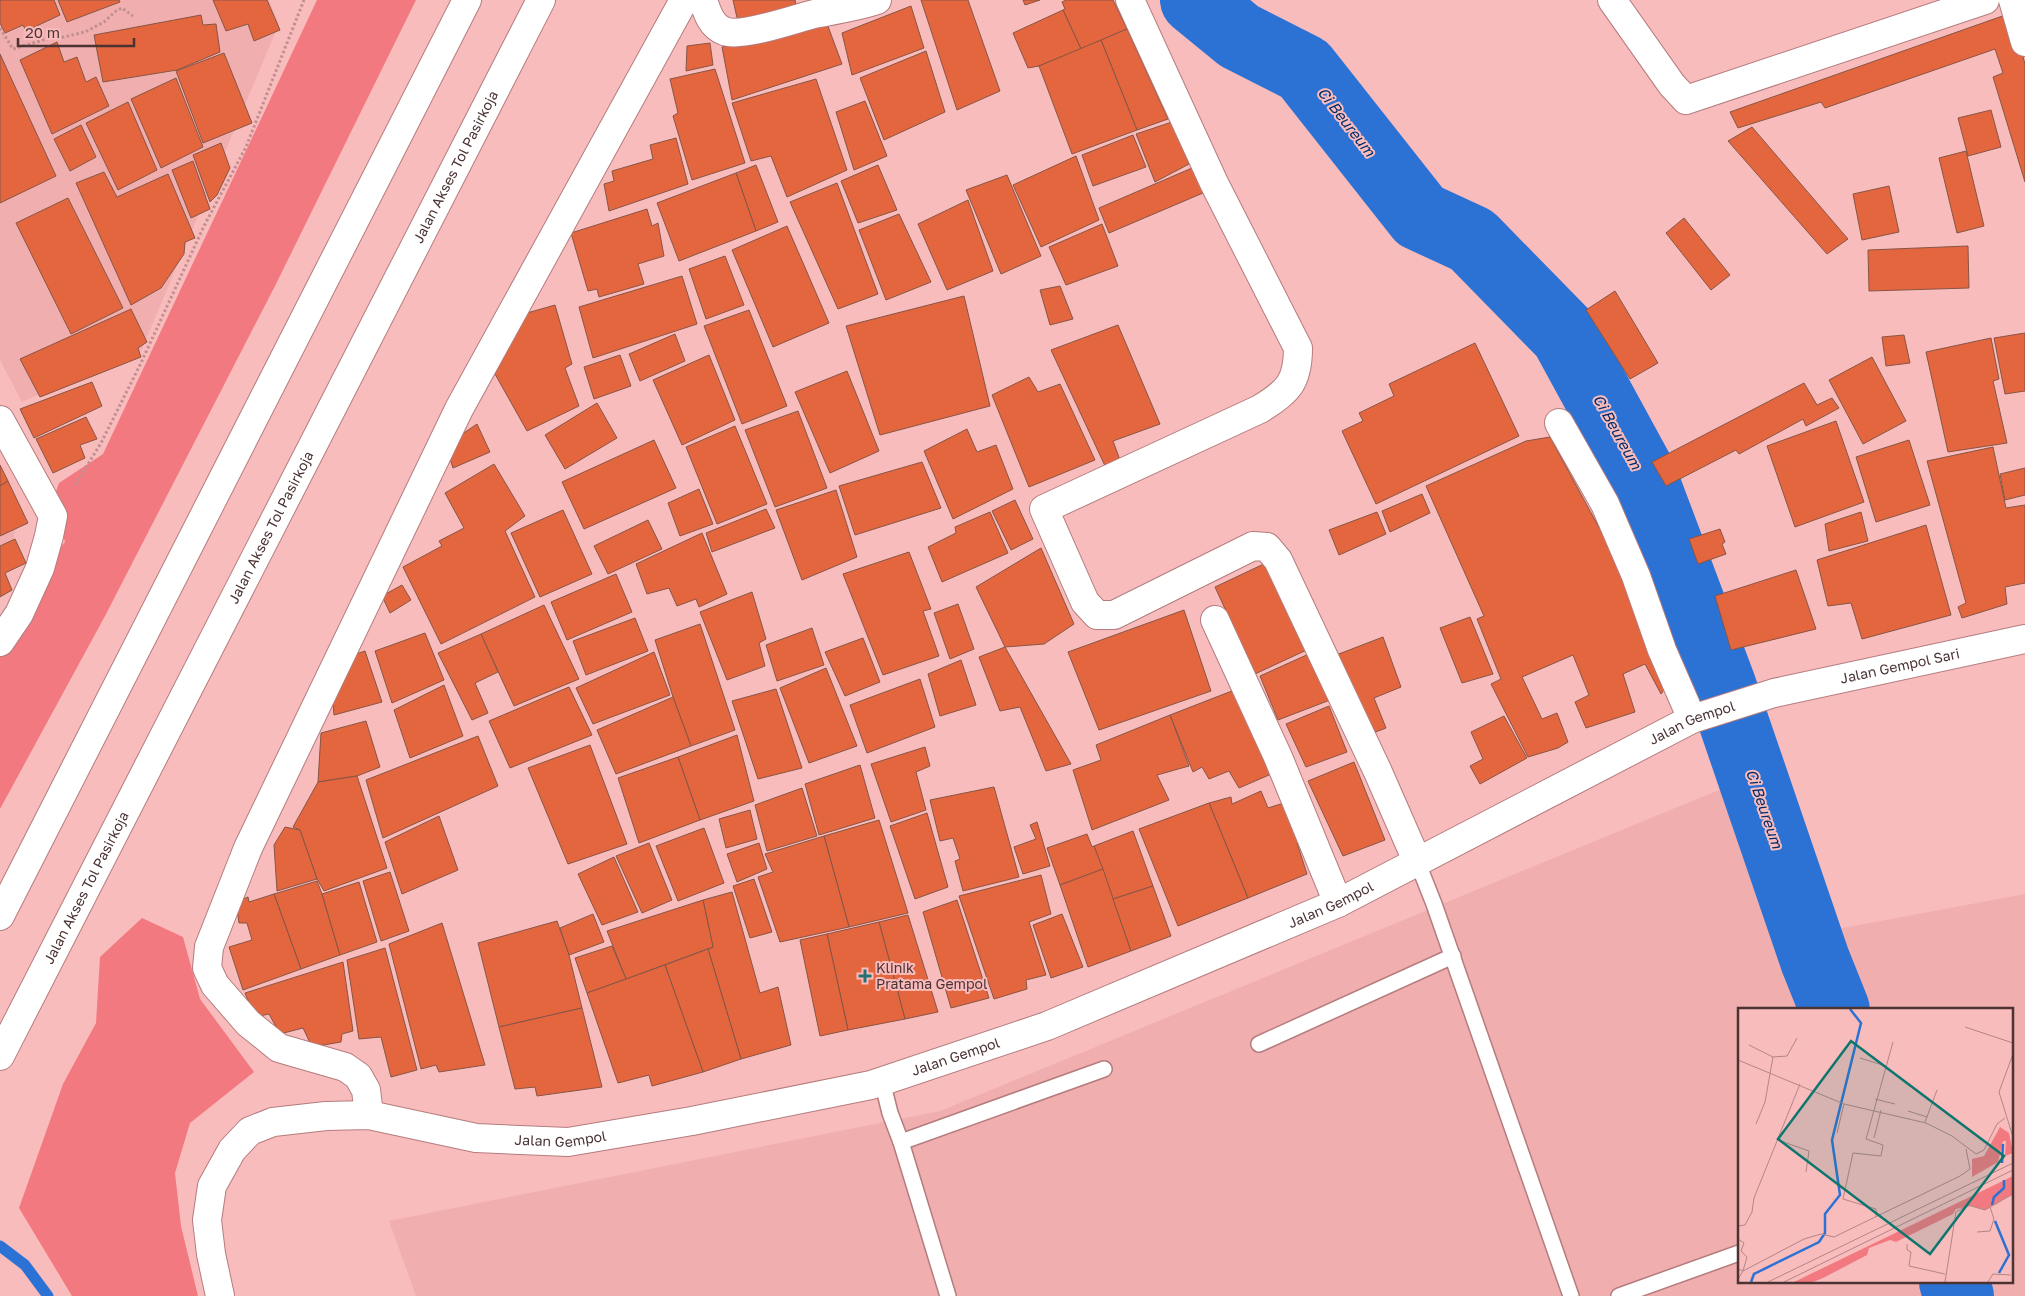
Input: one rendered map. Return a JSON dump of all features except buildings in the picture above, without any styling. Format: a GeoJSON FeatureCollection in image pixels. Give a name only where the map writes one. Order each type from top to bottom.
{"type":"FeatureCollection","features":[{"type":"Feature","properties":{"kind":"main road"},"geometry":{"type":"LineString","coordinates":[[0,916],[467,0]]}},
{"type":"Feature","properties":{"kind":"main road","name":"Jalan Akses Tol Pasirkoja"},"geometry":{"type":"LineString","coordinates":[[0,1056],[541,0]]}},
{"type":"Feature","properties":{"kind":"main road"},"geometry":{"type":"LineString","coordinates":[[368,1115],[366,1090],[358,1076],[345,1067],[279,1048],[248,1023],[215,985],[207,968],[208,947],[248,848],[459,409],[684,0]]}},
{"type":"Feature","properties":{"kind":"main road"},"geometry":{"type":"LineString","coordinates":[[703,0],[708,16],[716,25],[724,31],[744,32],[877,0]]}},
{"type":"Feature","properties":{"kind":"main road"},"geometry":{"type":"LineString","coordinates":[[1130,0],[1214,182],[1298,348],[1298,366],[1295,378],[1288,387],[1276,399],[1260,409],[1044,509],[1085,602],[1097,616],[1114,615],[1253,546],[1267,548],[1278,560],[1378,772],[1417,861]]}},
{"type":"Feature","properties":{"kind":"main road"},"geometry":{"type":"LineString","coordinates":[[1612,0],[1672,85],[1686,100],[1985,0]]}},
{"type":"Feature","properties":{"kind":"main road"},"geometry":{"type":"LineString","coordinates":[[2013,0],[2025,42]]}},
{"type":"Feature","properties":{"kind":"main road"},"geometry":{"type":"LineString","coordinates":[[0,420],[53,516],[40,568],[19,614],[0,642]]}},
{"type":"Feature","properties":{"kind":"main road"},"geometry":{"type":"LineString","coordinates":[[1560,423],[1605,504],[1636,576],[1662,650],[1692,719]]}},
{"type":"Feature","properties":{"kind":"main road"},"geometry":{"type":"LineString","coordinates":[[1215,620],[1278,757],[1338,903]]}},
{"type":"Feature","properties":{"kind":"main road","name":"Jalan Gempol Sari"},"geometry":{"type":"LineString","coordinates":[[1774,692],[2025,639]]}},
{"type":"Feature","properties":{"kind":"main road","name":"Jalan Gempol"},"geometry":{"type":"LineString","coordinates":[[220,1296],[211,1254],[208,1220],[212,1186],[232,1150],[250,1131],[273,1122],[326,1116],[368,1115],[476,1138],[568,1142],[692,1121],[871,1085],[1047,1026],[1338,903],[1692,719],[1774,692]]}},
{"type":"Feature","properties":{"kind":"lane"},"geometry":{"type":"LineString","coordinates":[[1417,861],[1571,1296]]}},
{"type":"Feature","properties":{"kind":"lane"},"geometry":{"type":"LineString","coordinates":[[1259,1044],[1452,956]]}},
{"type":"Feature","properties":{"kind":"lane"},"geometry":{"type":"LineString","coordinates":[[901,1142],[1104,1069]]}},
{"type":"Feature","properties":{"kind":"lane"},"geometry":{"type":"LineString","coordinates":[[882,1081],[890,1113],[901,1142],[948,1296]]}},
{"type":"Feature","properties":{"kind":"lane"},"geometry":{"type":"LineString","coordinates":[[1619,1296],[1738,1253]]}},
{"type":"Feature","properties":{"kind":"path"},"geometry":{"type":"LineString","coordinates":[[53,516],[86,469],[140,365],[204,226],[246,147],[304,0]]}},
{"type":"Feature","properties":{"kind":"path"},"geometry":{"type":"LineString","coordinates":[[0,28],[13,49],[50,38],[85,32],[104,22],[122,8],[134,16]]}},
{"type":"Feature","properties":{"kind":"shaded area"},"geometry":{"type":"Polygon","coordinates":[[[0,0],[269,0],[279,24],[142,349],[22,402],[0,360],[0,0]]]}},
{"type":"Feature","properties":{"kind":"shaded area"},"geometry":{"type":"Polygon","coordinates":[[[317,0],[416,0],[276,284],[105,616],[0,809],[0,616],[65,542],[53,500],[59,483],[103,454],[317,0]]]}},
{"type":"Feature","properties":{"kind":"shaded area"},"geometry":{"type":"Polygon","coordinates":[[[0,496],[16,528],[0,592],[0,496]]]}},
{"type":"Feature","properties":{"kind":"shaded area"},"geometry":{"type":"Polygon","coordinates":[[[1736,783],[1829,1008],[1738,1008],[1738,1284],[1944,1284],[1949,1296],[416,1296],[389,1221],[940,1111],[1736,783]]]}},
{"type":"Feature","properties":{"kind":"shaded area"},"geometry":{"type":"Polygon","coordinates":[[[2025,894],[2025,1296],[1993,1296],[1988,1284],[2012,1284],[2012,1008],[1866,1008],[1832,930],[2025,894]]]}},
{"type":"Feature","properties":{"kind":"shaded area"},"geometry":{"type":"Polygon","coordinates":[[[142,918],[183,937],[200,999],[254,1072],[190,1123],[175,1173],[181,1226],[198,1296],[72,1296],[19,1208],[63,1084],[96,1023],[100,957],[142,918]]]}},
{"type":"Feature","properties":{"kind":"waterway","name":"Ci Beureum"},"geometry":{"type":"LineString","coordinates":[[1195,0],[1239,36],[1304,69],[1420,216],[1472,240],[1565,335],[1643,478],[1721,685],[1815,960],[1834,1008]]}},
{"type":"Feature","properties":{"kind":"waterway"},"geometry":{"type":"LineString","coordinates":[[0,1246],[25,1265],[48,1296]]}},
{"type":"Feature","properties":{"kind":"waterway","name":"Ci Beureum"},"geometry":{"type":"LineString","coordinates":[[1955,1284],[1959,1296]]}},
{"type":"Feature","properties":{"kind":"place","name":"Klinik Pratama Gempol"},"geometry":{"type":"Point","coordinates":[865,976]}}]}
